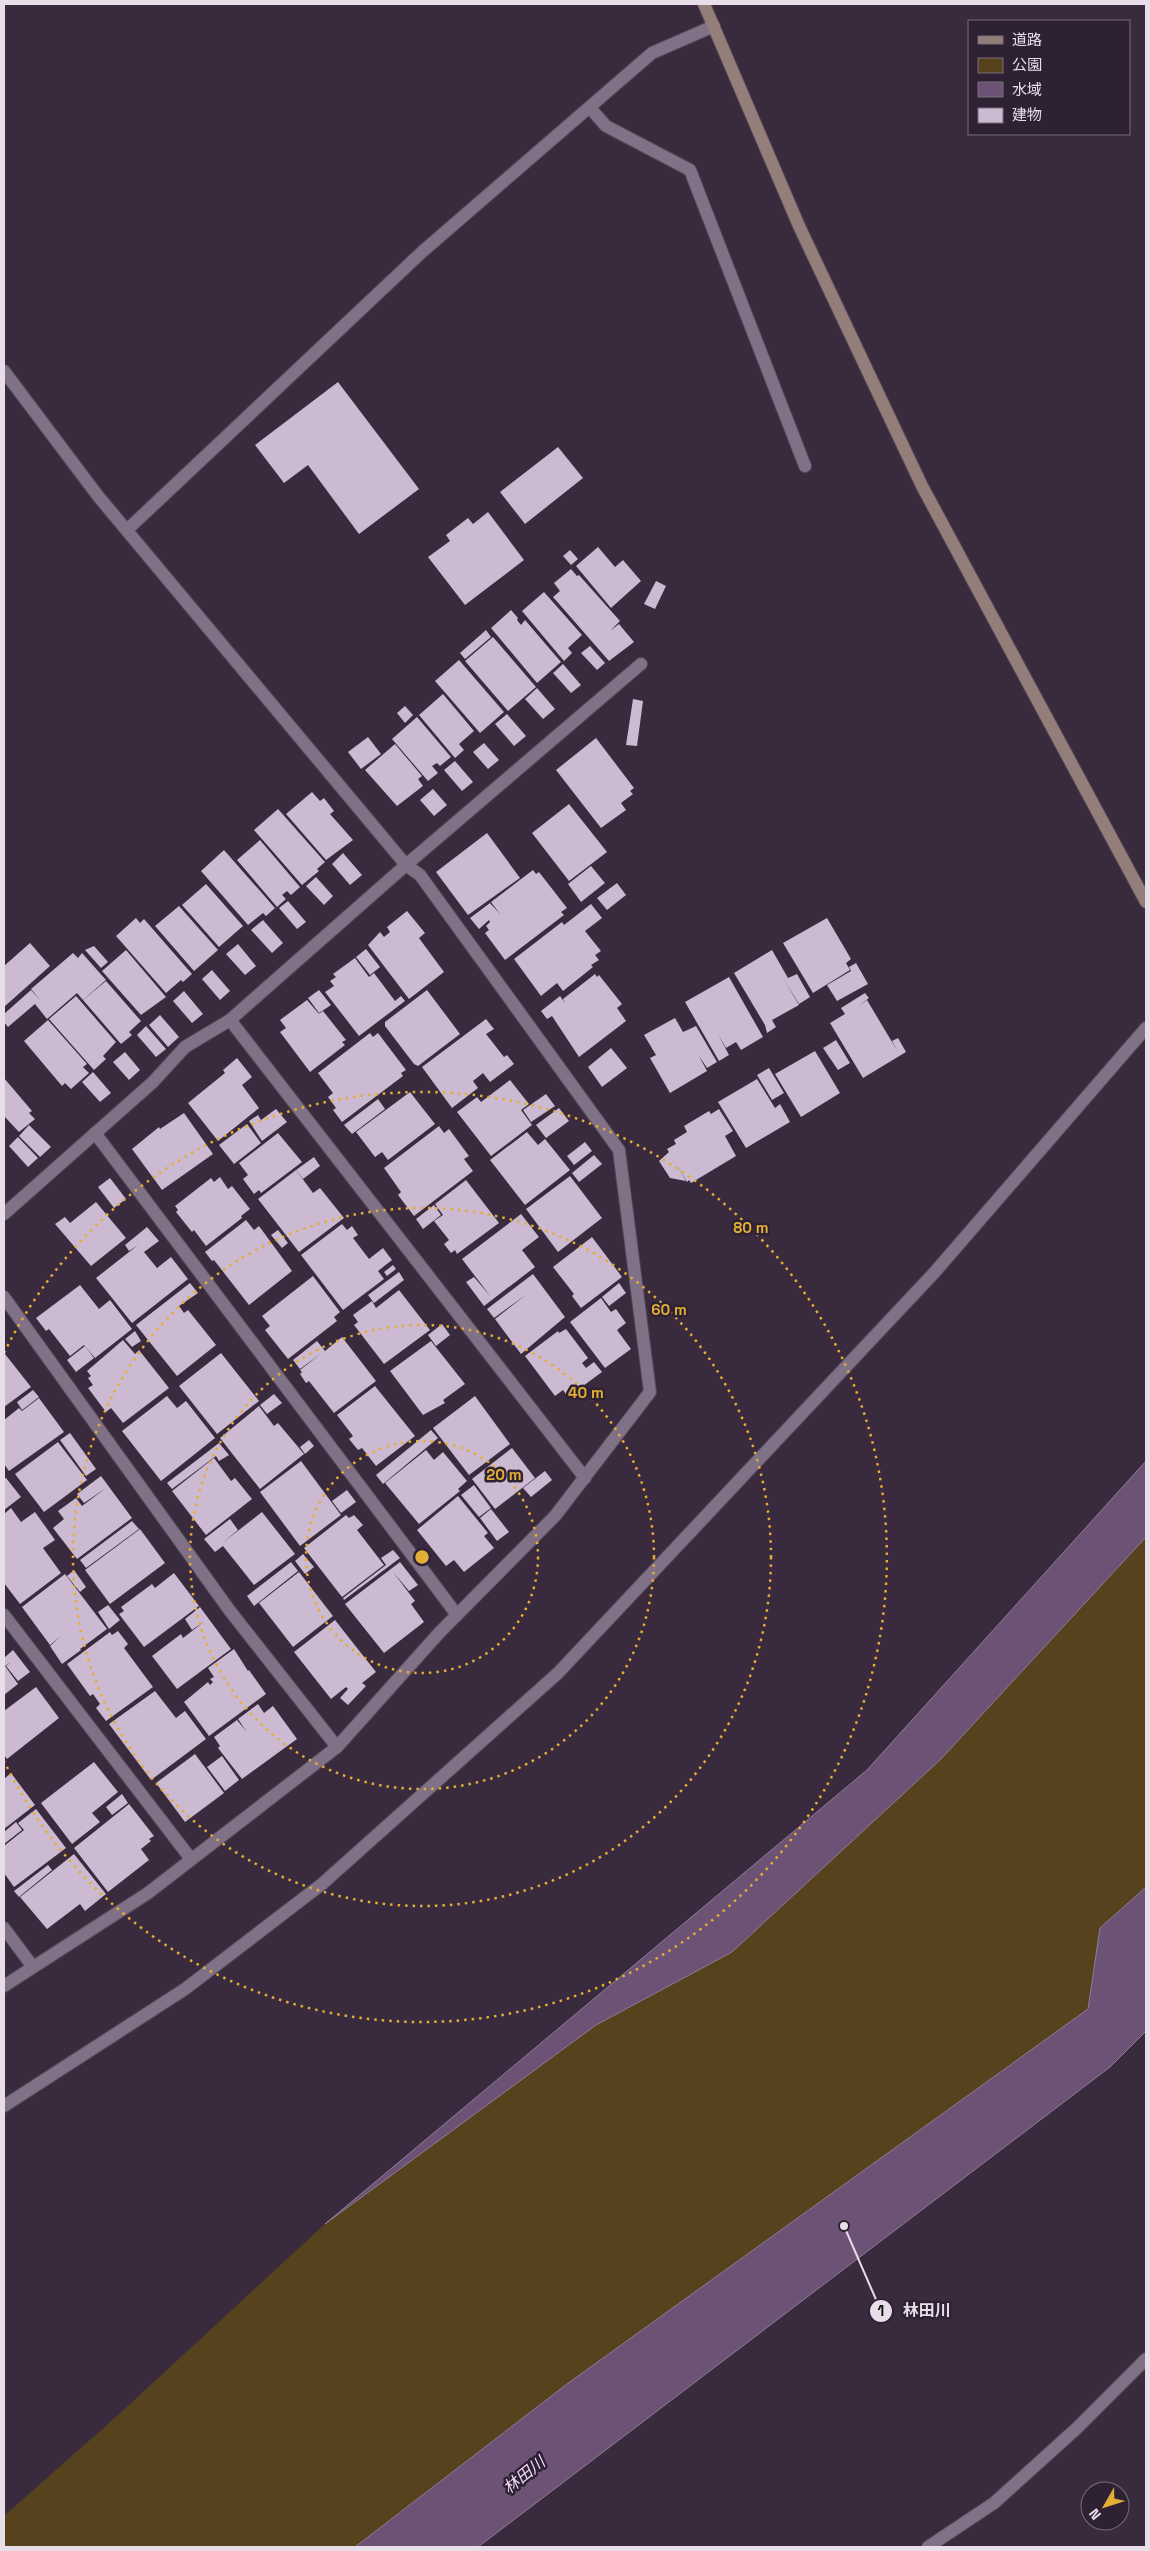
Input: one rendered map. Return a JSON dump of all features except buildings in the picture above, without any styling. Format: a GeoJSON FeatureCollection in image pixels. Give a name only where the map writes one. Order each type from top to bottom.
{"type":"FeatureCollection","features":[{"type":"Feature","properties":{"kind":"street"},"geometry":{"type":"LineString","coordinates":[[704,4],[798,226],[922,486],[1146,902]]}},
{"type":"Feature","properties":{"kind":"street"},"geometry":{"type":"LineString","coordinates":[[128,529],[422,252],[652,53],[714,26]]}},
{"type":"Feature","properties":{"kind":"street"},"geometry":{"type":"LineString","coordinates":[[590,108],[606,126],[690,170],[805,466]]}},
{"type":"Feature","properties":{"kind":"street"},"geometry":{"type":"LineString","coordinates":[[4,371],[98,496],[128,529],[406,865],[420,875],[619,1150],[650,1392],[555,1516],[457,1615],[337,1747],[148,1893],[4,1986]]}},
{"type":"Feature","properties":{"kind":"street"},"geometry":{"type":"LineString","coordinates":[[4,1214],[153,1082],[185,1047],[230,1020],[406,865],[641,664]]}},
{"type":"Feature","properties":{"kind":"street"},"geometry":{"type":"LineString","coordinates":[[230,1020],[585,1478]]}},
{"type":"Feature","properties":{"kind":"street"},"geometry":{"type":"LineString","coordinates":[[4,2106],[185,1989],[322,1884],[558,1673],[934,1273],[1146,1028]]}},
{"type":"Feature","properties":{"kind":"street"},"geometry":{"type":"LineString","coordinates":[[94,1133],[457,1615]]}},
{"type":"Feature","properties":{"kind":"street"},"geometry":{"type":"LineString","coordinates":[[4,1297],[230,1611],[337,1747]]}},
{"type":"Feature","properties":{"kind":"street"},"geometry":{"type":"LineString","coordinates":[[4,1615],[191,1859]]}},
{"type":"Feature","properties":{"kind":"street"},"geometry":{"type":"LineString","coordinates":[[4,1928],[33,1967]]}},
{"type":"Feature","properties":{"kind":"street"},"geometry":{"type":"LineString","coordinates":[[928,2547],[994,2503],[1076,2428],[1146,2359]]}},
{"type":"Feature","properties":{"kind":"green space"},"geometry":{"type":"Polygon","coordinates":[[[1146,1537],[1146,1887],[1100,1928],[1088,2009],[567,2384],[355,2547],[4,2547],[4,2516],[117,2416],[325,2224],[596,2025],[732,1952],[941,1759],[1146,1537]]]}},
{"type":"Feature","properties":{"kind":"water"},"geometry":{"type":"Polygon","coordinates":[[[1146,1461],[1146,1537],[941,1759],[732,1952],[596,2025],[325,2224],[867,1770],[1146,1461]]]}},
{"type":"Feature","properties":{"kind":"water"},"geometry":{"type":"Polygon","coordinates":[[[1146,1887],[1146,2031],[1110,2067],[478,2547],[355,2547],[567,2384],[1088,2009],[1100,1928],[1146,1887]]]}},
{"type":"Feature","properties":{"kind":"place","name":"林田川"},"geometry":{"type":"Point","coordinates":[844,2226]}}]}
